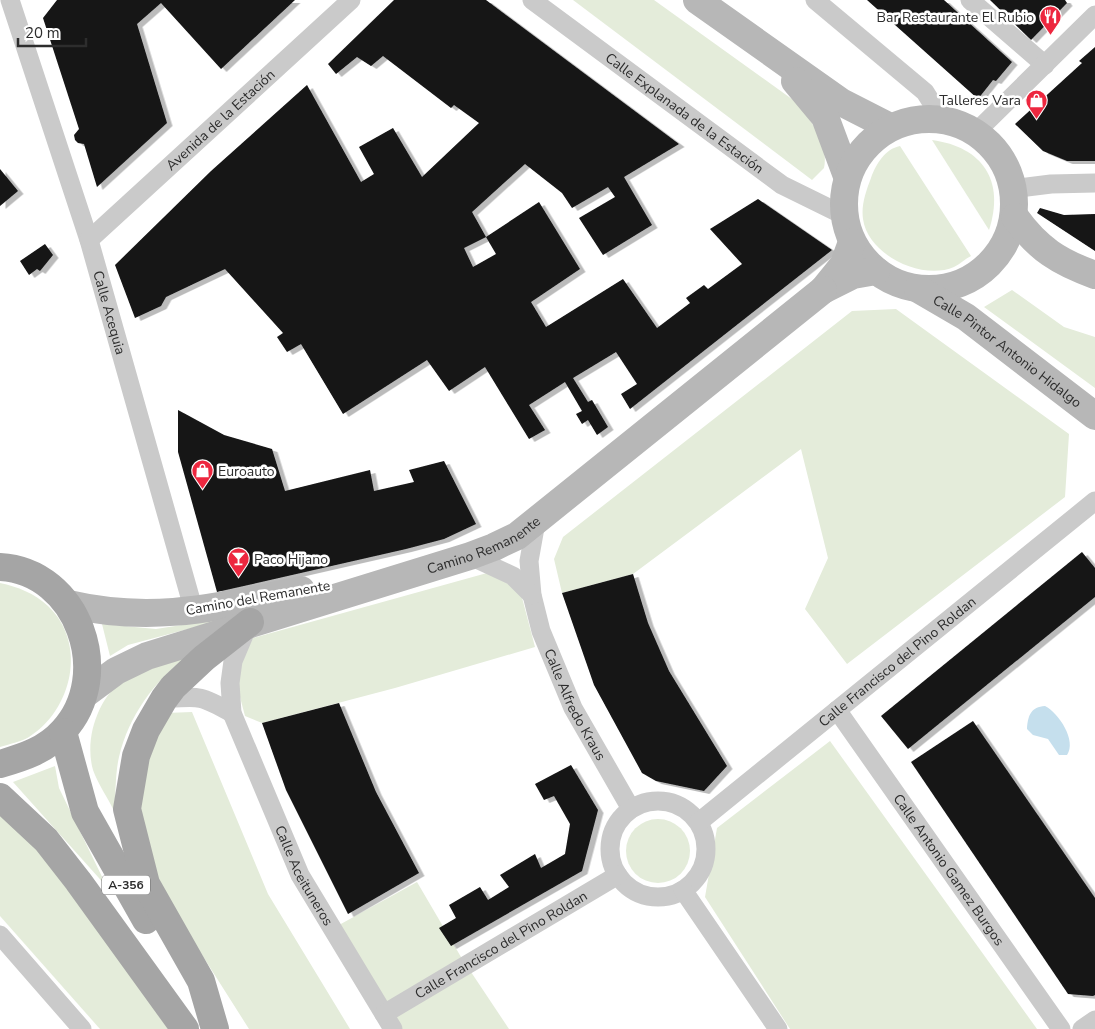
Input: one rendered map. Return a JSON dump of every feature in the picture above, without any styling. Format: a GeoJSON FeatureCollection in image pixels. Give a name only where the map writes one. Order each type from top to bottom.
{"type":"FeatureCollection","features":[{"type":"Feature","properties":{"kind":"main road"},"geometry":{"type":"LineString","coordinates":[[0,764],[34,754],[63,732],[76,714],[85,694],[89,662],[83,632],[68,604],[42,581],[3,563]]}},
{"type":"Feature","properties":{"kind":"main road"},"geometry":{"type":"LineString","coordinates":[[215,1029],[201,981],[146,884],[127,809],[136,756],[146,730],[164,699],[173,686],[204,658],[250,622]]}},
{"type":"Feature","properties":{"kind":"main road","name":"A-356"},"geometry":{"type":"LineString","coordinates":[[63,732],[85,812],[184,988],[210,1029]]}},
{"type":"Feature","properties":{"kind":"main road","name":"A-356"},"geometry":{"type":"LineString","coordinates":[[0,797],[46,840],[73,874],[185,1029]]}},
{"type":"Feature","properties":{"kind":"street","name":"Calle Acequia"},"geometry":{"type":"LineString","coordinates":[[28,0],[13,8],[89,240],[194,611]]}},
{"type":"Feature","properties":{"kind":"street","name":"Avenida de la Estación"},"geometry":{"type":"LineString","coordinates":[[89,240],[351,0]]}},
{"type":"Feature","properties":{"kind":"street","name":"Calle Explanada de la Estación"},"geometry":{"type":"LineString","coordinates":[[532,0],[782,185],[843,215]]}},
{"type":"Feature","properties":{"kind":"street"},"geometry":{"type":"LineString","coordinates":[[697,0],[841,102],[890,127]]}},
{"type":"Feature","properties":{"kind":"street"},"geometry":{"type":"LineString","coordinates":[[815,0],[925,92],[942,119]]}},
{"type":"Feature","properties":{"kind":"street"},"geometry":{"type":"LineString","coordinates":[[970,0],[1044,64]]}},
{"type":"Feature","properties":{"kind":"street"},"geometry":{"type":"LineString","coordinates":[[976,132],[1095,15]]}},
{"type":"Feature","properties":{"kind":"street"},"geometry":{"type":"LineString","coordinates":[[770,51],[825,118],[847,176]]}},
{"type":"Feature","properties":{"kind":"street"},"geometry":{"type":"LineString","coordinates":[[1015,217],[998,256],[989,265],[965,281],[942,288],[918,289],[886,278],[867,263],[852,242],[843,215],[843,195],[847,176],[857,156],[872,139],[890,127],[906,121],[942,119],[960,124],[976,132],[996,150],[1010,174],[1015,217],[1031,239],[1053,257],[1095,275]]}},
{"type":"Feature","properties":{"kind":"street"},"geometry":{"type":"LineString","coordinates":[[1011,189],[1051,184],[1095,183]]}},
{"type":"Feature","properties":{"kind":"street","name":"Camino Remanente"},"geometry":{"type":"LineString","coordinates":[[85,694],[116,671],[147,656],[250,622],[494,547],[517,536],[823,290],[844,264],[852,242]]}},
{"type":"Feature","properties":{"kind":"street","name":"Camino Remanente"},"geometry":{"type":"LineString","coordinates":[[823,290],[853,276],[876,271]]}},
{"type":"Feature","properties":{"kind":"street","name":"Calle Pintor Antonio Hidalgo"},"geometry":{"type":"LineString","coordinates":[[918,289],[966,317],[1095,416]]}},
{"type":"Feature","properties":{"kind":"street","name":"Calle Francisco del Pino Roldan"},"geometry":{"type":"LineString","coordinates":[[699,822],[1095,501]]}},
{"type":"Feature","properties":{"kind":"street","name":"Calle Alfredo Kraus"},"geometry":{"type":"LineString","coordinates":[[536,522],[529,561],[532,595],[542,631],[574,708],[630,809]]}},
{"type":"Feature","properties":{"kind":"street","name":"Camino del Remanente"},"geometry":{"type":"LineString","coordinates":[[68,604],[115,613],[138,614],[194,611],[458,558]]}},
{"type":"Feature","properties":{"kind":"street","name":"Calle Alfredo Kraus"},"geometry":{"type":"LineString","coordinates":[[458,558],[513,576],[532,595]]}},
{"type":"Feature","properties":{"kind":"street","name":"Calle Aceituneros"},"geometry":{"type":"LineString","coordinates":[[250,622],[232,661],[230,683],[232,713],[300,875],[389,1022]]}},
{"type":"Feature","properties":{"kind":"street"},"geometry":{"type":"LineString","coordinates":[[164,699],[193,696],[205,698],[232,713]]}},
{"type":"Feature","properties":{"kind":"street","name":"Calle Antonio Gamez Burgos"},"geometry":{"type":"LineString","coordinates":[[837,710],[1061,1029]]}},
{"type":"Feature","properties":{"kind":"street"},"geometry":{"type":"LineString","coordinates":[[648,801],[667,801],[685,808],[699,822],[706,840],[705,860],[698,877],[683,890],[666,896],[647,896],[630,888],[618,875],[611,858],[611,839],[618,822],[630,809],[648,801]]}},
{"type":"Feature","properties":{"kind":"street","name":"Calle Francisco del Pino Roldan"},"geometry":{"type":"LineString","coordinates":[[389,1022],[618,875]]}},
{"type":"Feature","properties":{"kind":"street"},"geometry":{"type":"LineString","coordinates":[[683,890],[778,1029]]}},
{"type":"Feature","properties":{"kind":"street"},"geometry":{"type":"LineString","coordinates":[[0,935],[82,1029]]}},
{"type":"Feature","properties":{"kind":"street"},"geometry":{"type":"LineString","coordinates":[[1082,1029],[1095,1020]]}},
{"type":"Feature","properties":{"kind":"green space"},"geometry":{"type":"Polygon","coordinates":[[[573,0],[654,0],[796,102],[818,133],[824,150],[824,168],[812,180],[573,0]]]}},
{"type":"Feature","properties":{"kind":"green space"},"geometry":{"type":"Polygon","coordinates":[[[932,140],[965,150],[986,169],[994,196],[989,230],[932,140]]]}},
{"type":"Feature","properties":{"kind":"green space"},"geometry":{"type":"Polygon","coordinates":[[[900,146],[971,256],[954,267],[941,270],[927,270],[898,262],[875,244],[867,232],[863,219],[863,203],[871,178],[882,158],[890,150],[900,146]]]}},
{"type":"Feature","properties":{"kind":"green space"},"geometry":{"type":"Polygon","coordinates":[[[1012,290],[1064,327],[1095,337],[1095,388],[984,307],[1012,290]]]}},
{"type":"Feature","properties":{"kind":"green space"},"geometry":{"type":"Polygon","coordinates":[[[896,309],[1069,434],[1065,497],[847,664],[805,609],[828,558],[801,449],[633,574],[562,593],[554,559],[563,537],[852,311],[896,309]]]}},
{"type":"Feature","properties":{"kind":"green space"},"geometry":{"type":"Polygon","coordinates":[[[487,573],[520,590],[535,647],[395,688],[262,723],[245,716],[236,682],[237,666],[253,638],[487,573]]]}},
{"type":"Feature","properties":{"kind":"green space"},"geometry":{"type":"Polygon","coordinates":[[[0,583],[26,591],[48,606],[60,621],[68,639],[71,657],[70,676],[56,710],[44,725],[29,737],[0,747],[0,583]]]}},
{"type":"Feature","properties":{"kind":"green space"},"geometry":{"type":"Polygon","coordinates":[[[233,617],[128,645],[110,656],[102,624],[156,629],[233,617]]]}},
{"type":"Feature","properties":{"kind":"green space"},"geometry":{"type":"Polygon","coordinates":[[[187,656],[154,688],[136,713],[129,727],[119,757],[114,811],[95,775],[91,758],[92,732],[101,707],[116,686],[126,678],[148,667],[187,656]]]}},
{"type":"Feature","properties":{"kind":"green space"},"geometry":{"type":"Polygon","coordinates":[[[192,712],[268,894],[350,1029],[249,1029],[152,876],[136,820],[141,770],[166,713],[192,712]]]}},
{"type":"Feature","properties":{"kind":"green space"},"geometry":{"type":"Polygon","coordinates":[[[830,741],[1037,1029],[790,1029],[705,897],[717,828],[830,741]]]}},
{"type":"Feature","properties":{"kind":"green space"},"geometry":{"type":"Polygon","coordinates":[[[55,766],[59,788],[107,887],[13,782],[55,766]]]}},
{"type":"Feature","properties":{"kind":"green space"},"geometry":{"type":"Polygon","coordinates":[[[0,812],[12,819],[75,896],[168,1029],[100,1029],[0,916],[0,812]]]}},
{"type":"Feature","properties":{"kind":"green space"},"geometry":{"type":"Polygon","coordinates":[[[658,819],[676,824],[681,828],[685,833],[690,851],[685,869],[681,874],[676,878],[658,883],[640,878],[635,874],[631,869],[626,851],[631,833],[635,828],[640,824],[658,819]]]}},
{"type":"Feature","properties":{"kind":"green space"},"geometry":{"type":"Polygon","coordinates":[[[417,882],[461,957],[509,1029],[402,1029],[339,925],[417,882]]]}},
{"type":"Feature","properties":{"kind":"water"},"geometry":{"type":"Polygon","coordinates":[[[1045,706],[1056,715],[1065,728],[1070,742],[1070,749],[1067,755],[1059,755],[1048,739],[1033,735],[1027,729],[1028,720],[1033,710],[1045,706]]]}},
{"type":"Feature","properties":{"kind":"building"},"geometry":{"type":"Polygon","coordinates":[[[57,0],[295,0],[221,69],[161,3],[137,24],[167,123],[97,187],[84,144],[78,143],[75,140],[74,135],[79,129],[43,18],[57,0]]]}},
{"type":"Feature","properties":{"kind":"building"},"geometry":{"type":"Polygon","coordinates":[[[394,0],[486,0],[679,144],[624,177],[652,225],[603,255],[579,218],[615,197],[608,187],[572,208],[562,193],[525,164],[472,212],[486,237],[539,202],[580,269],[531,302],[546,327],[623,279],[657,328],[690,303],[686,298],[704,285],[708,289],[742,264],[710,229],[758,199],[832,250],[630,409],[621,394],[637,384],[616,352],[573,378],[588,402],[592,400],[608,427],[597,435],[588,420],[582,424],[576,414],[582,411],[565,382],[529,405],[545,430],[529,439],[485,367],[449,391],[427,360],[343,414],[301,344],[287,352],[277,337],[283,333],[225,269],[166,297],[161,306],[135,318],[115,265],[211,171],[307,85],[361,182],[374,174],[359,147],[393,128],[422,177],[479,123],[454,105],[451,108],[383,56],[371,66],[357,57],[336,74],[328,64],[394,0]],[[486,237],[464,248],[473,267],[496,254],[486,237]]]}},
{"type":"Feature","properties":{"kind":"building"},"geometry":{"type":"Polygon","coordinates":[[[867,0],[944,0],[1012,62],[996,81],[993,80],[978,99],[867,0]]]}},
{"type":"Feature","properties":{"kind":"building"},"geometry":{"type":"Polygon","coordinates":[[[990,0],[1065,0],[1067,3],[1031,40],[990,0]]]}},
{"type":"Feature","properties":{"kind":"building"},"geometry":{"type":"Polygon","coordinates":[[[1095,47],[1095,161],[1067,161],[1043,151],[1015,124],[1082,63],[1079,61],[1095,47]]]}},
{"type":"Feature","properties":{"kind":"building"},"geometry":{"type":"Polygon","coordinates":[[[0,169],[18,191],[0,206],[0,169]]]}},
{"type":"Feature","properties":{"kind":"building"},"geometry":{"type":"Polygon","coordinates":[[[1040,208],[1064,215],[1095,214],[1095,251],[1037,213],[1040,208]]]}},
{"type":"Feature","properties":{"kind":"building"},"geometry":{"type":"Polygon","coordinates":[[[45,244],[53,255],[40,271],[37,269],[29,275],[20,261],[45,244]]]}},
{"type":"Feature","properties":{"kind":"building"},"geometry":{"type":"Polygon","coordinates":[[[178,410],[224,435],[272,449],[285,491],[370,470],[374,491],[414,482],[409,470],[444,461],[476,524],[444,539],[406,549],[217,592],[178,452],[178,410]]]}},
{"type":"Feature","properties":{"kind":"building"},"geometry":{"type":"Polygon","coordinates":[[[1082,552],[1095,568],[1095,597],[908,749],[881,716],[1082,552]]]}},
{"type":"Feature","properties":{"kind":"building"},"geometry":{"type":"Polygon","coordinates":[[[633,574],[648,623],[669,671],[727,766],[704,791],[656,781],[642,773],[594,685],[562,593],[633,574]]]}},
{"type":"Feature","properties":{"kind":"building"},"geometry":{"type":"Polygon","coordinates":[[[339,703],[376,792],[419,873],[348,914],[286,790],[262,723],[339,703]]]}},
{"type":"Feature","properties":{"kind":"building"},"geometry":{"type":"Polygon","coordinates":[[[973,721],[1095,898],[1095,995],[1093,996],[1068,994],[911,762],[973,721]]]}},
{"type":"Feature","properties":{"kind":"building"},"geometry":{"type":"Polygon","coordinates":[[[571,765],[598,810],[582,871],[451,946],[439,928],[456,918],[449,905],[480,887],[488,900],[509,887],[500,875],[535,854],[541,868],[565,854],[570,824],[554,796],[544,800],[535,784],[571,765]]]}},
{"type":"Feature","properties":{"kind":"place","name":"Bar Restaurante El Rubio"},"geometry":{"type":"Point","coordinates":[1050,36]}},
{"type":"Feature","properties":{"kind":"place","name":"Talleres Vara"},"geometry":{"type":"Point","coordinates":[1037,119]}},
{"type":"Feature","properties":{"kind":"place","name":"Euroauto"},"geometry":{"type":"Point","coordinates":[202,490]}},
{"type":"Feature","properties":{"kind":"place","name":"Paco Hijano"},"geometry":{"type":"Point","coordinates":[238,578]}}]}
